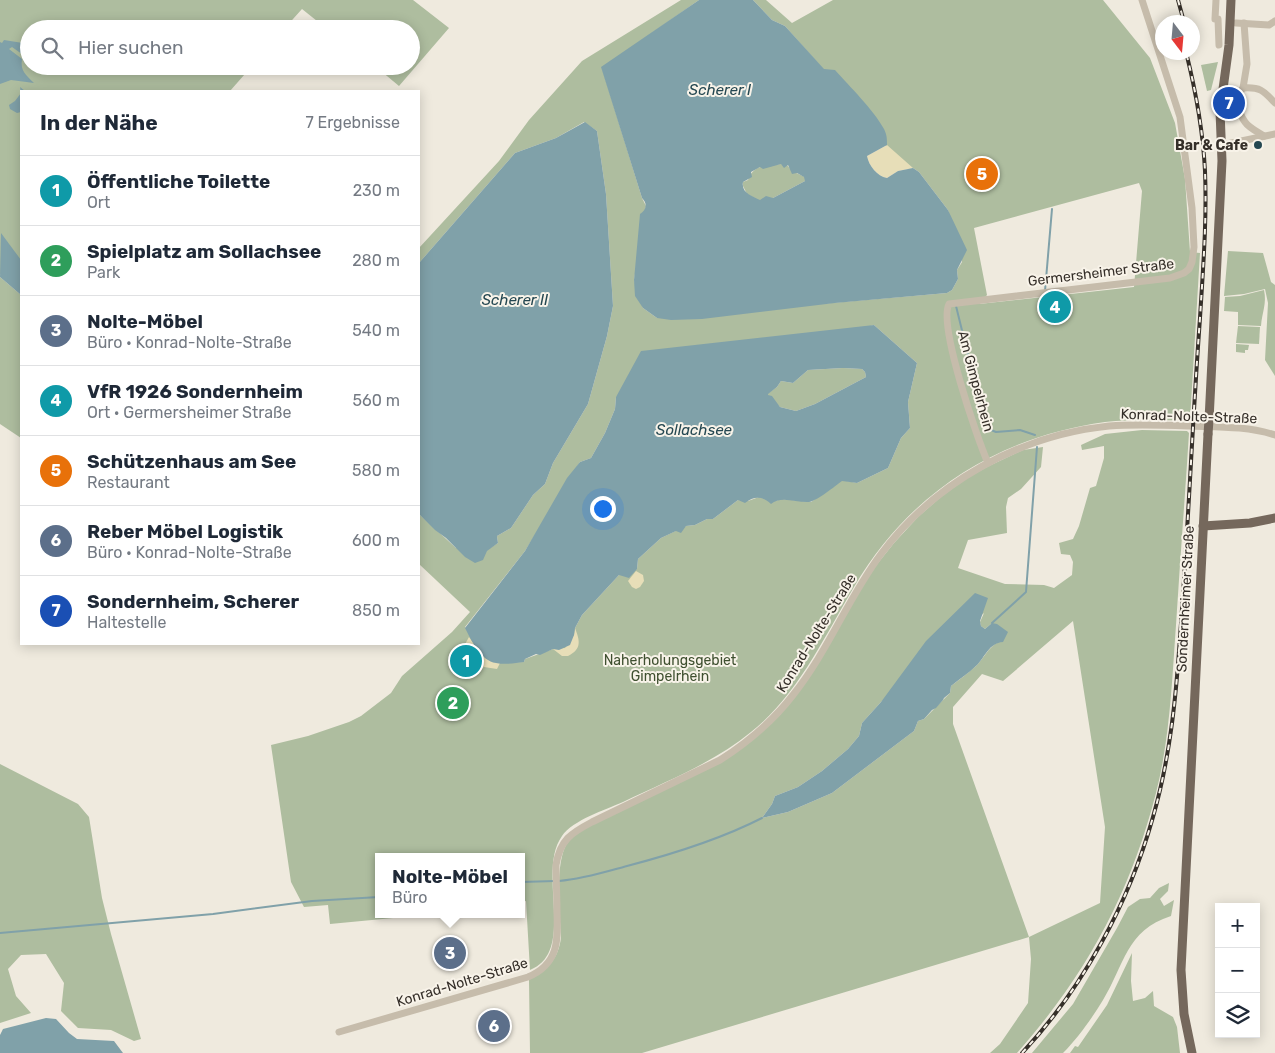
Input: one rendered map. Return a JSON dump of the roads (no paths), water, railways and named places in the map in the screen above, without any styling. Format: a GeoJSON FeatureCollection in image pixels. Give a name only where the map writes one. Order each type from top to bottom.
{"type":"FeatureCollection","features":[{"type":"Feature","properties":{"kind":"main road","name":"Sondernheimer Straße"},"geometry":{"type":"LineString","coordinates":[[1192,1053],[1184,1014],[1181,962],[1222,145],[1220,111],[1229,45],[1231,0]]}},
{"type":"Feature","properties":{"kind":"main road"},"geometry":{"type":"LineString","coordinates":[[1203,526],[1250,523],[1275,518]]}},
{"type":"Feature","properties":{"kind":"street","name":"Germersheimer Straße"},"geometry":{"type":"LineString","coordinates":[[949,304],[1170,278],[1189,269],[1194,247],[1192,208],[1180,117],[1142,0]]}},
{"type":"Feature","properties":{"kind":"street"},"geometry":{"type":"LineString","coordinates":[[1216,0],[1215,19],[1218,19],[1219,45]]}},
{"type":"Feature","properties":{"kind":"street"},"geometry":{"type":"LineString","coordinates":[[1236,23],[1269,25],[1275,21]]}},
{"type":"Feature","properties":{"kind":"street"},"geometry":{"type":"LineString","coordinates":[[1244,23],[1247,64],[1238,98],[1243,118],[1248,125],[1264,136]]}},
{"type":"Feature","properties":{"kind":"street"},"geometry":{"type":"LineString","coordinates":[[1242,88],[1256,87],[1265,92],[1265,103],[1275,103]]}},
{"type":"Feature","properties":{"kind":"street"},"geometry":{"type":"LineString","coordinates":[[1222,145],[1275,134]]}},
{"type":"Feature","properties":{"kind":"street","name":"Am Gimpelrhein"},"geometry":{"type":"LineString","coordinates":[[949,304],[946,311],[956,363],[988,463]]}},
{"type":"Feature","properties":{"kind":"street","name":"Konrad-Nolte-Straße"},"geometry":{"type":"LineString","coordinates":[[339,1032],[536,973],[550,959],[557,945],[556,873],[558,854],[565,839],[574,831],[706,767],[737,749],[766,726],[787,703],[807,676],[867,575],[892,541],[916,515],[940,494],[988,463],[1022,447],[1058,436],[1109,426],[1147,424],[1232,428],[1260,431],[1275,435]]}},
{"type":"Feature","properties":{"kind":"water","name":"Scherer I"},"geometry":{"type":"Polygon","coordinates":[[[699,0],[753,0],[772,20],[785,26],[824,69],[835,70],[879,121],[886,133],[887,145],[867,156],[874,170],[887,178],[898,171],[913,168],[919,172],[948,210],[967,250],[957,270],[958,279],[952,290],[947,293],[835,303],[702,319],[671,320],[657,318],[643,308],[635,296],[634,280],[640,214],[644,211],[646,205],[642,198],[601,67],[699,0]],[[781,164],[763,169],[760,167],[751,172],[752,177],[743,182],[745,191],[760,200],[766,196],[773,198],[805,181],[804,177],[797,173],[792,174],[788,165],[784,168],[781,164]]]}},
{"type":"Feature","properties":{"kind":"water"},"geometry":{"type":"Polygon","coordinates":[[[4,40],[20,43],[20,53],[12,47],[9,49],[20,57],[20,75],[26,75],[34,83],[11,80],[0,84],[0,42],[2,43],[4,40]]]}},
{"type":"Feature","properties":{"kind":"water"},"geometry":{"type":"Polygon","coordinates":[[[20,94],[20,112],[17,113],[10,109],[9,105],[20,94]]]}},
{"type":"Feature","properties":{"kind":"water","name":"Scherer II"},"geometry":{"type":"Polygon","coordinates":[[[585,122],[597,131],[606,194],[613,306],[607,336],[588,404],[553,463],[545,484],[533,495],[511,528],[497,536],[498,543],[487,551],[483,560],[475,563],[465,557],[420,515],[420,262],[515,153],[556,138],[585,122]]]}},
{"type":"Feature","properties":{"kind":"water"},"geometry":{"type":"Polygon","coordinates":[[[1,233],[20,259],[20,294],[0,277],[1,233]]]}},
{"type":"Feature","properties":{"kind":"water","name":"Sollachsee"},"geometry":{"type":"Polygon","coordinates":[[[874,325],[917,363],[908,402],[910,428],[901,438],[888,468],[857,483],[842,481],[809,502],[779,500],[771,504],[765,499],[758,498],[745,503],[738,500],[713,519],[707,519],[695,525],[686,526],[681,533],[676,531],[661,538],[638,559],[637,569],[629,578],[619,575],[582,615],[575,628],[570,645],[559,650],[553,649],[540,655],[536,654],[525,659],[524,662],[503,664],[491,661],[477,649],[465,628],[525,551],[567,478],[580,462],[591,458],[605,433],[615,409],[616,397],[641,351],[874,325]],[[862,369],[808,370],[793,383],[781,381],[768,395],[772,396],[780,407],[796,411],[815,404],[866,377],[862,369]]]}},
{"type":"Feature","properties":{"kind":"water"},"geometry":{"type":"Polygon","coordinates":[[[975,593],[988,598],[980,621],[981,626],[985,629],[992,623],[997,624],[1008,632],[1003,642],[994,645],[971,671],[951,686],[950,693],[924,719],[918,721],[914,731],[832,793],[788,812],[762,818],[775,796],[798,787],[822,771],[848,749],[859,736],[862,723],[881,702],[926,641],[975,593]]]}},
{"type":"Feature","properties":{"kind":"water"},"geometry":{"type":"Polygon","coordinates":[[[46,1018],[56,1019],[77,1039],[114,1041],[123,1053],[0,1053],[0,1035],[3,1029],[46,1018]]]}},
{"type":"Feature","properties":{"kind":"waterway"},"geometry":{"type":"LineString","coordinates":[[1045,291],[1052,209]]}},
{"type":"Feature","properties":{"kind":"waterway"},"geometry":{"type":"LineString","coordinates":[[956,306],[986,428],[996,432],[1020,430],[1035,435]]}},
{"type":"Feature","properties":{"kind":"waterway"},"geometry":{"type":"LineString","coordinates":[[992,623],[1026,592],[1037,447]]}},
{"type":"Feature","properties":{"kind":"waterway"},"geometry":{"type":"LineString","coordinates":[[559,881],[594,875],[679,851],[713,840],[762,818]]}},
{"type":"Feature","properties":{"kind":"waterway"},"geometry":{"type":"LineString","coordinates":[[525,882],[555,881]]}},
{"type":"Feature","properties":{"kind":"waterway"},"geometry":{"type":"LineString","coordinates":[[0,933],[213,914],[312,901],[375,897]]}},
{"type":"Feature","properties":{"kind":"railway"},"geometry":{"type":"LineString","coordinates":[[1178,0],[1182,15]]}},
{"type":"Feature","properties":{"kind":"railway"},"geometry":{"type":"LineString","coordinates":[[1022,1053],[1065,1001],[1101,943],[1117,912],[1143,849],[1159,795],[1168,750],[1181,617],[1205,226],[1203,141],[1188,60]]}},
{"type":"Feature","properties":{"kind":"place","name":"Sondernheim, Scherer"},"geometry":{"type":"Point","coordinates":[1229,103]}},
{"type":"Feature","properties":{"kind":"place","name":"Bar & Cafe"},"geometry":{"type":"Point","coordinates":[1258,145]}},
{"type":"Feature","properties":{"kind":"place","name":"Schützenhaus am See"},"geometry":{"type":"Point","coordinates":[982,174]}},
{"type":"Feature","properties":{"kind":"place","name":"VfR 1926 Sondernheim"},"geometry":{"type":"Point","coordinates":[1055,307]}},
{"type":"Feature","properties":{"kind":"place","name":"Öffentliche Toilette"},"geometry":{"type":"Point","coordinates":[466,661]}},
{"type":"Feature","properties":{"kind":"place","name":"Spielplatz am Sollachsee"},"geometry":{"type":"Point","coordinates":[453,703]}},
{"type":"Feature","properties":{"kind":"place","name":"Nolte-Möbel"},"geometry":{"type":"Point","coordinates":[450,953]}},
{"type":"Feature","properties":{"kind":"place","name":"Reber Möbel Logistik"},"geometry":{"type":"Point","coordinates":[494,1026]}},
{"type":"Feature","properties":{"kind":"park label","name":"Naherholungsgebiet Gimpelrhein"},"geometry":{"type":"Point","coordinates":[670,668]}}]}
